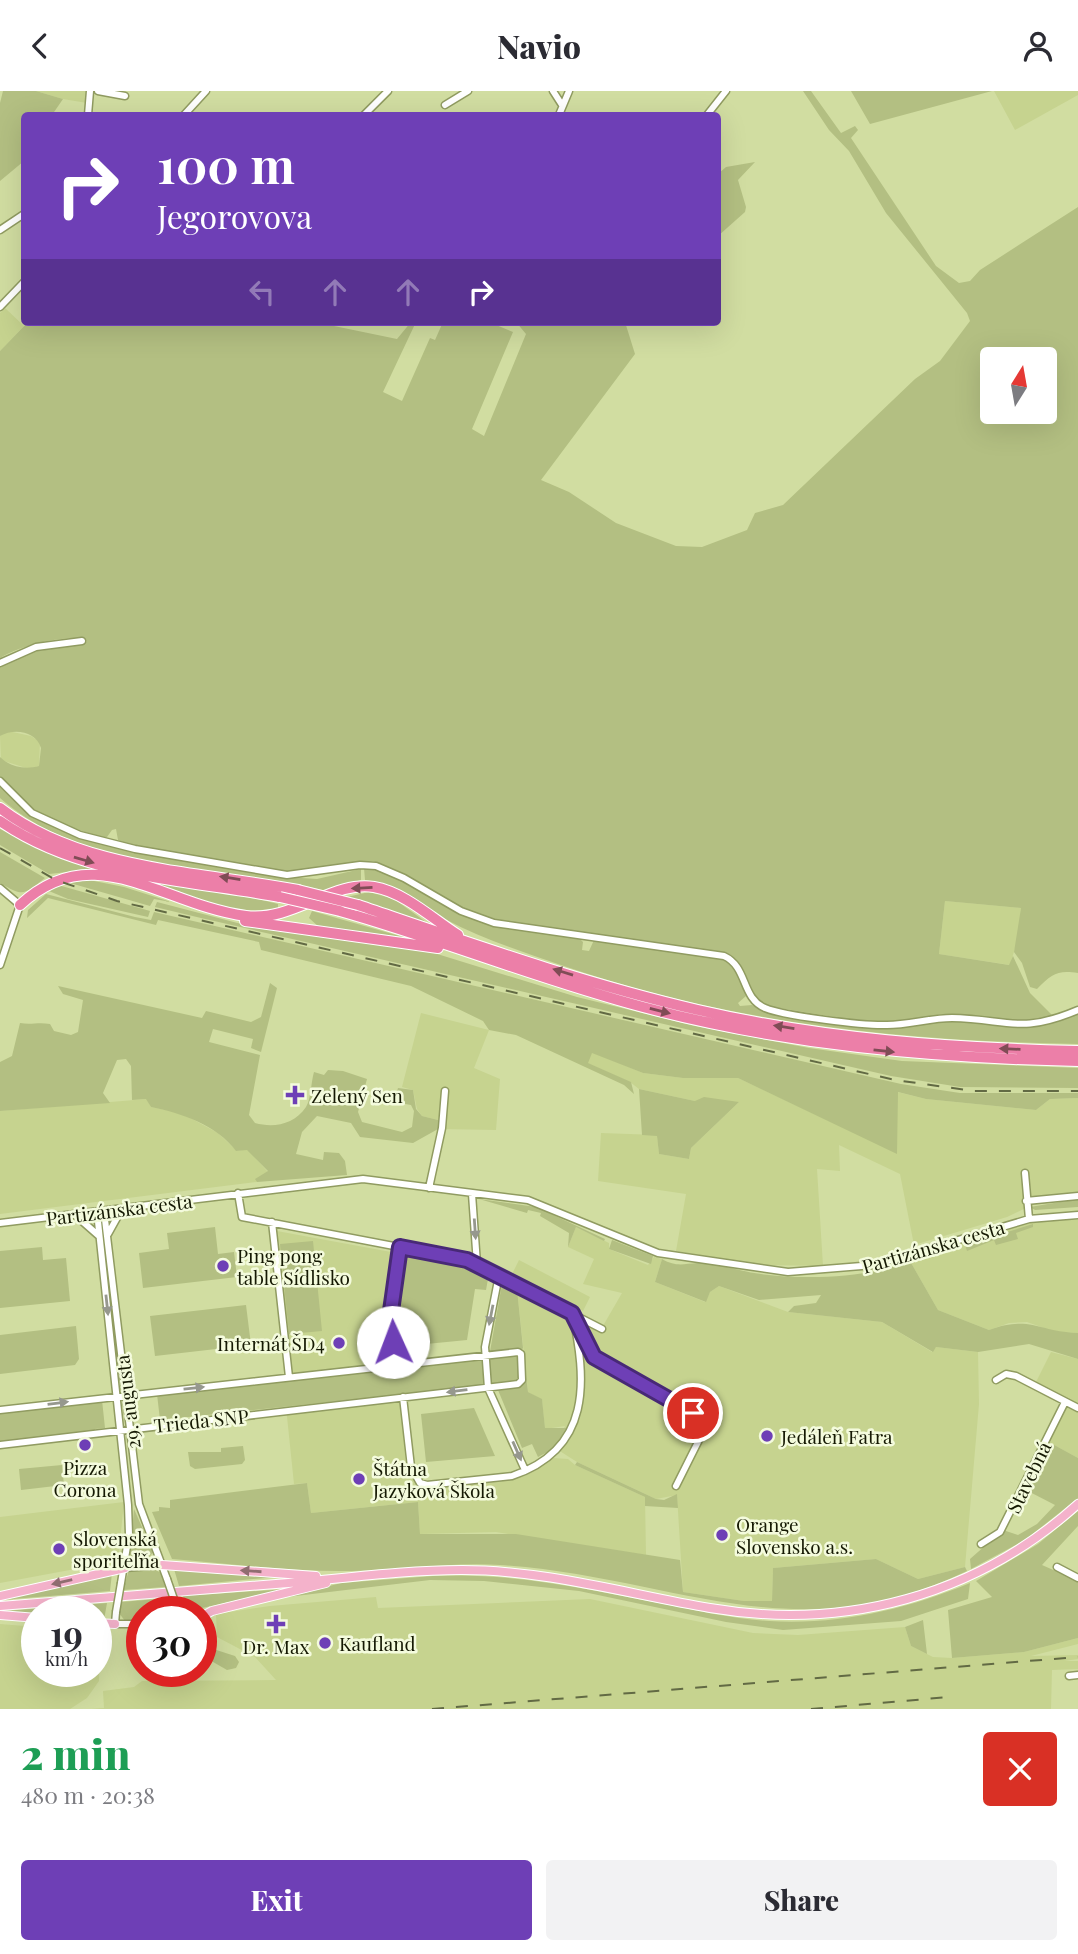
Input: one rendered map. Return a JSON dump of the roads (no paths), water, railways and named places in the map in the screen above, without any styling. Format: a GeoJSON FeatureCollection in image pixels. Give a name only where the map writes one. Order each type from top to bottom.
{"type":"FeatureCollection","features":[{"type":"Feature","properties":{"kind":"highway"},"geometry":{"type":"LineString","coordinates":[[0,808],[49,837],[101,854],[298,890],[358,905],[626,991],[780,1026],[930,1045],[1078,1051]]}},
{"type":"Feature","properties":{"kind":"highway"},"geometry":{"type":"LineString","coordinates":[[0,821],[40,844],[88,861],[340,911],[622,1001],[760,1034],[895,1052],[1078,1061]]}},
{"type":"Feature","properties":{"kind":"highway"},"geometry":{"type":"LineString","coordinates":[[20,905],[50,882],[76,874],[114,877],[211,909],[252,917],[284,913],[344,890],[366,886],[393,894],[470,943]]}},
{"type":"Feature","properties":{"kind":"highway"},"geometry":{"type":"LineString","coordinates":[[20,905],[53,884],[74,878],[96,877],[251,922],[411,944],[485,958]]}},
{"type":"Feature","properties":{"kind":"main road"},"geometry":{"type":"LineString","coordinates":[[0,1606],[450,1570],[504,1571],[570,1580],[732,1611],[795,1616],[867,1610],[958,1583],[988,1568],[1032,1542],[1078,1504]]}},
{"type":"Feature","properties":{"kind":"main road"},"geometry":{"type":"LineString","coordinates":[[162,1565],[343,1578]]}},
{"type":"Feature","properties":{"kind":"main road"},"geometry":{"type":"LineString","coordinates":[[0,1596],[125,1567]]}},
{"type":"Feature","properties":{"kind":"main road"},"geometry":{"type":"LineString","coordinates":[[217,1610],[343,1578]]}},
{"type":"Feature","properties":{"kind":"main road"},"geometry":{"type":"LineString","coordinates":[[0,1615],[21,1617]]}},
{"type":"Feature","properties":{"kind":"street"},"geometry":{"type":"LineString","coordinates":[[88,112],[90,91]]}},
{"type":"Feature","properties":{"kind":"street"},"geometry":{"type":"LineString","coordinates":[[98,91],[125,96]]}},
{"type":"Feature","properties":{"kind":"street"},"geometry":{"type":"LineString","coordinates":[[187,112],[206,91]]}},
{"type":"Feature","properties":{"kind":"street"},"geometry":{"type":"LineString","coordinates":[[371,112],[388,91]]}},
{"type":"Feature","properties":{"kind":"street"},"geometry":{"type":"LineString","coordinates":[[445,105],[468,91]]}},
{"type":"Feature","properties":{"kind":"street"},"geometry":{"type":"LineString","coordinates":[[553,91],[562,106]]}},
{"type":"Feature","properties":{"kind":"street"},"geometry":{"type":"LineString","coordinates":[[560,112],[569,91]]}},
{"type":"Feature","properties":{"kind":"street"},"geometry":{"type":"LineString","coordinates":[[709,112],[726,91]]}},
{"type":"Feature","properties":{"kind":"street"},"geometry":{"type":"LineString","coordinates":[[0,230],[21,216]]}},
{"type":"Feature","properties":{"kind":"street"},"geometry":{"type":"LineString","coordinates":[[0,307],[21,285]]}},
{"type":"Feature","properties":{"kind":"street"},"geometry":{"type":"LineString","coordinates":[[0,663],[25,650],[82,641]]}},
{"type":"Feature","properties":{"kind":"street"},"geometry":{"type":"LineString","coordinates":[[0,781],[32,813],[54,826],[135,849],[287,875],[360,865],[376,866],[404,878],[461,911],[494,923],[723,956],[739,967],[753,1000],[769,1010],[878,1025],[950,1018],[1026,1026],[1078,1010]]}},
{"type":"Feature","properties":{"kind":"street"},"geometry":{"type":"LineString","coordinates":[[0,888],[20,905],[1,960]]}},
{"type":"Feature","properties":{"kind":"street"},"geometry":{"type":"LineString","coordinates":[[429,1188],[442,1128],[445,1091]]}},
{"type":"Feature","properties":{"kind":"street","name":"Partizánska cesta"},"geometry":{"type":"LineString","coordinates":[[1025,1173],[1028,1219]]}},
{"type":"Feature","properties":{"kind":"street","name":"Partizánska cesta"},"geometry":{"type":"LineString","coordinates":[[0,1223],[352,1179],[545,1205],[658,1253],[788,1272],[874,1265],[1028,1219],[1078,1215]]}},
{"type":"Feature","properties":{"kind":"street"},"geometry":{"type":"LineString","coordinates":[[238,1193],[242,1216],[477,1264],[602,1329]]}},
{"type":"Feature","properties":{"kind":"street"},"geometry":{"type":"LineString","coordinates":[[472,1194],[477,1264]]}},
{"type":"Feature","properties":{"kind":"street","name":"Partizánska cesta"},"geometry":{"type":"LineString","coordinates":[[1026,1201],[1078,1196]]}},
{"type":"Feature","properties":{"kind":"street"},"geometry":{"type":"LineString","coordinates":[[74,1214],[103,1236],[118,1216],[128,1208]]}},
{"type":"Feature","properties":{"kind":"street","name":"29. augusta"},"geometry":{"type":"LineString","coordinates":[[100,1211],[139,1504],[173,1596]]}},
{"type":"Feature","properties":{"kind":"street"},"geometry":{"type":"LineString","coordinates":[[272,1222],[289,1377]]}},
{"type":"Feature","properties":{"kind":"street","name":"29. augusta"},"geometry":{"type":"LineString","coordinates":[[103,1236],[129,1514],[125,1567],[115,1624]]}},
{"type":"Feature","properties":{"kind":"street"},"geometry":{"type":"LineString","coordinates":[[395,1365],[390,1318],[400,1247]]}},
{"type":"Feature","properties":{"kind":"street"},"geometry":{"type":"LineString","coordinates":[[499,1275],[485,1355],[488,1388],[525,1470]]}},
{"type":"Feature","properties":{"kind":"street"},"geometry":{"type":"LineString","coordinates":[[403,1397],[411,1467],[423,1484],[512,1476],[525,1470],[562,1444],[577,1418],[581,1376],[572,1313]]}},
{"type":"Feature","properties":{"kind":"street"},"geometry":{"type":"LineString","coordinates":[[572,1313],[594,1357],[708,1422],[676,1486]]}},
{"type":"Feature","properties":{"kind":"street","name":"Trieda SNP"},"geometry":{"type":"LineString","coordinates":[[0,1410],[485,1355],[521,1354],[521,1382],[488,1388],[0,1445]]}},
{"type":"Feature","properties":{"kind":"street"},"geometry":{"type":"LineString","coordinates":[[996,1380],[1006,1374],[1016,1375],[1078,1408]]}},
{"type":"Feature","properties":{"kind":"street","name":"Stavebná"},"geometry":{"type":"LineString","coordinates":[[981,1544],[1000,1532],[1065,1402]]}},
{"type":"Feature","properties":{"kind":"street"},"geometry":{"type":"LineString","coordinates":[[125,1567],[162,1565]]}},
{"type":"Feature","properties":{"kind":"street"},"geometry":{"type":"LineString","coordinates":[[1057,1567],[1078,1579]]}},
{"type":"Feature","properties":{"kind":"street"},"geometry":{"type":"LineString","coordinates":[[115,1624],[126,1624]]}},
{"type":"Feature","properties":{"kind":"street"},"geometry":{"type":"LineString","coordinates":[[1069,1675],[1078,1675]]}},
{"type":"Feature","properties":{"kind":"railway"},"geometry":{"type":"LineString","coordinates":[[0,848],[56,880],[117,901],[895,1080],[974,1091],[1078,1091]]}},
{"type":"Feature","properties":{"kind":"railway"},"geometry":{"type":"LineString","coordinates":[[432,1709],[1078,1657]]}},
{"type":"Feature","properties":{"kind":"railway"},"geometry":{"type":"LineString","coordinates":[[811,1709],[949,1697]]}},
{"type":"Feature","properties":{"kind":"place","name":"Zelený Sen"},"geometry":{"type":"Point","coordinates":[295,1095]}},
{"type":"Feature","properties":{"kind":"place","name":"Ping pong table Sídlisko"},"geometry":{"type":"Point","coordinates":[223,1266]}},
{"type":"Feature","properties":{"kind":"place","name":"Internát ŠD4"},"geometry":{"type":"Point","coordinates":[339,1343]}},
{"type":"Feature","properties":{"kind":"place","name":"Jedáleň Fatra"},"geometry":{"type":"Point","coordinates":[767,1436]}},
{"type":"Feature","properties":{"kind":"place","name":"Pizza Corona"},"geometry":{"type":"Point","coordinates":[85,1445]}},
{"type":"Feature","properties":{"kind":"place","name":"Štátna Jazyková Škola"},"geometry":{"type":"Point","coordinates":[359,1479]}},
{"type":"Feature","properties":{"kind":"place","name":"Orange Slovensko a.s."},"geometry":{"type":"Point","coordinates":[722,1535]}},
{"type":"Feature","properties":{"kind":"place","name":"Slovenská sporiteľňa"},"geometry":{"type":"Point","coordinates":[59,1549]}},
{"type":"Feature","properties":{"kind":"place","name":"Dr. Max"},"geometry":{"type":"Point","coordinates":[276,1624]}},
{"type":"Feature","properties":{"kind":"place","name":"Kaufland"},"geometry":{"type":"Point","coordinates":[325,1643]}}]}
